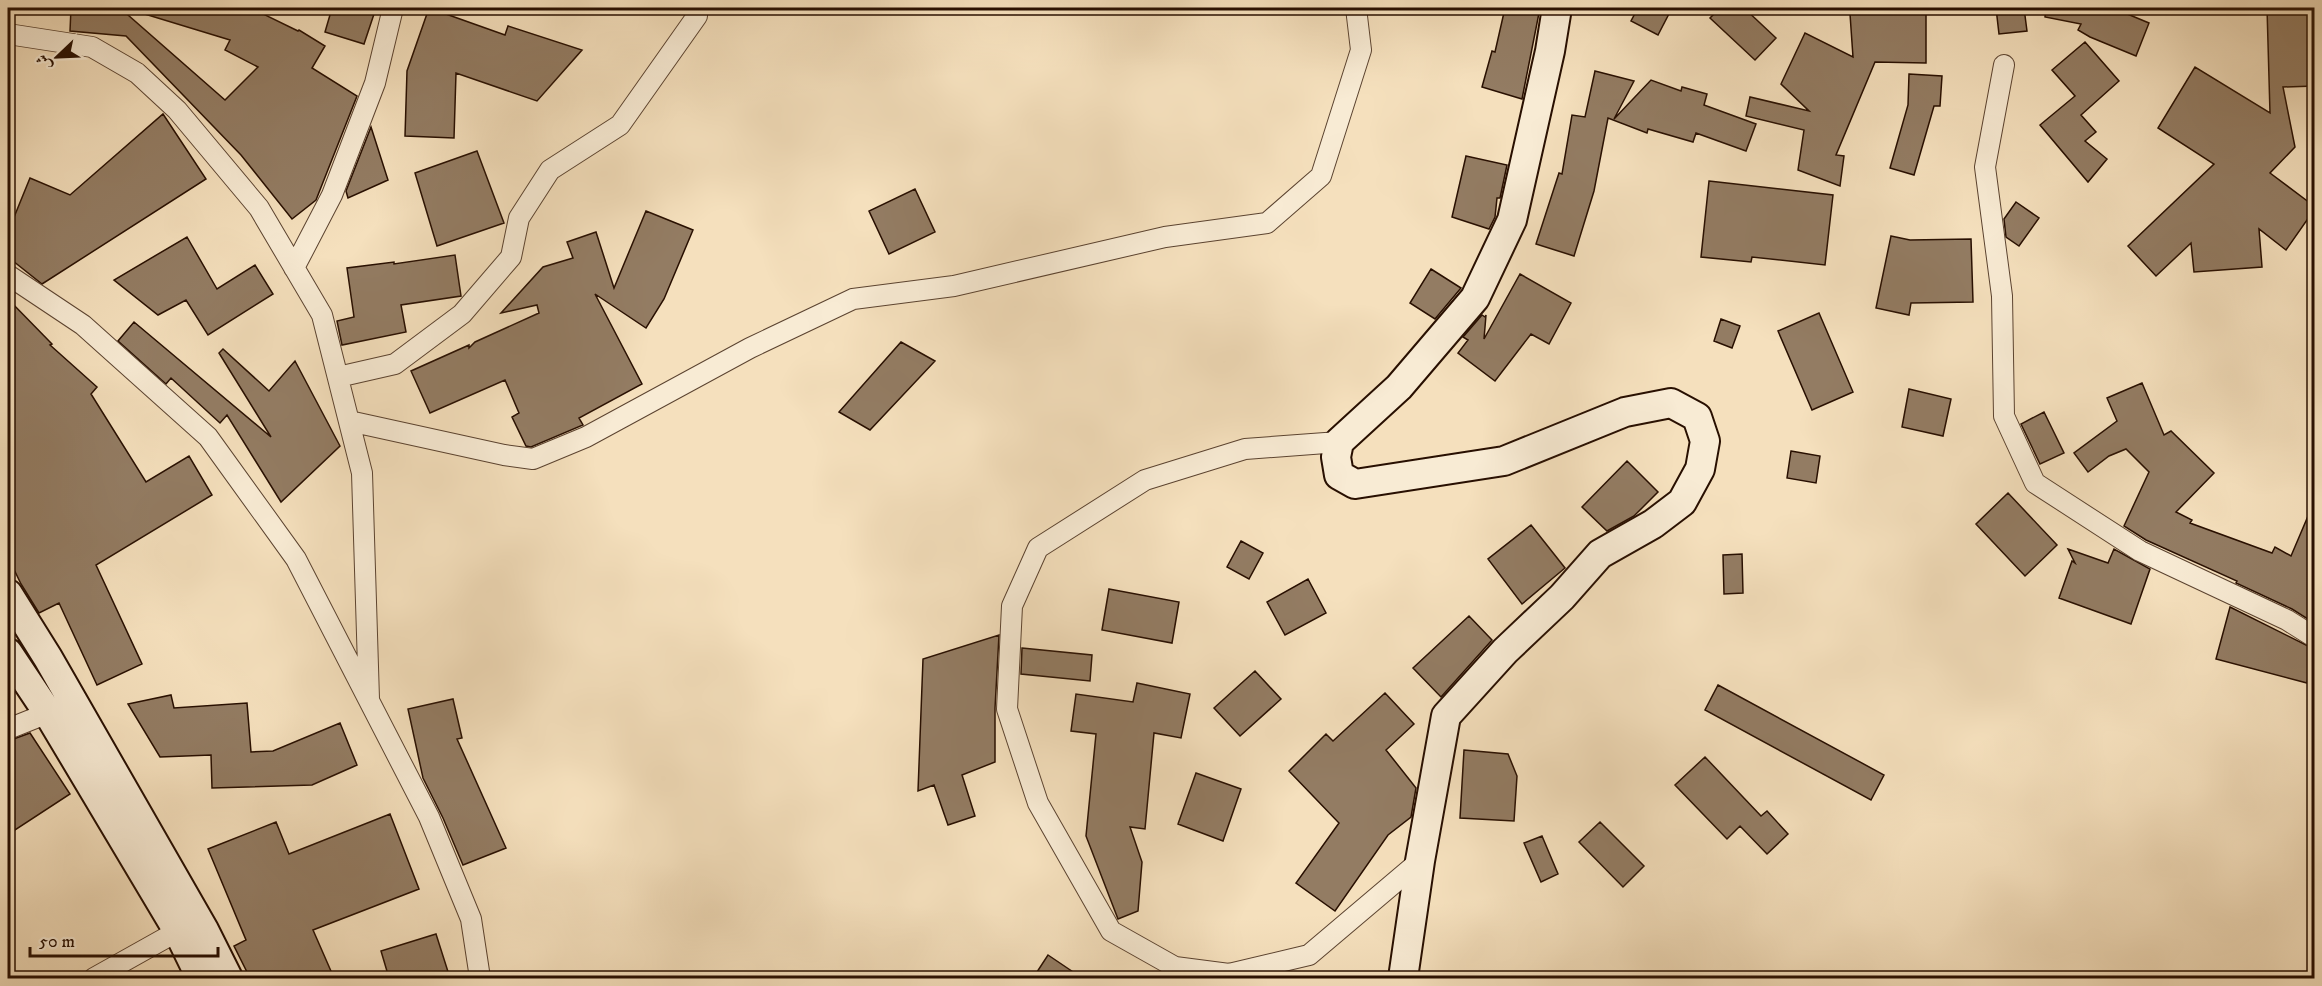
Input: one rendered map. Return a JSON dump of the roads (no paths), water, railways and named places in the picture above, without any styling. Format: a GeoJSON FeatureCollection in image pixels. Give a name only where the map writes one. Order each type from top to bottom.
{"type":"FeatureCollection","features":[{"type":"Feature","properties":{"kind":"street"},"geometry":{"type":"LineString","coordinates":[[294,268],[332,195],[375,83],[393,8]]}},
{"type":"Feature","properties":{"kind":"street"},"geometry":{"type":"LineString","coordinates":[[338,377],[395,364],[462,314],[510,257],[519,218],[550,170],[620,125],[697,16],[697,8]]}},
{"type":"Feature","properties":{"kind":"street"},"geometry":{"type":"LineString","coordinates":[[349,421],[504,455],[533,459],[586,437],[750,348],[853,299],[954,286],[1165,237],[1268,223],[1321,176],[1360,50],[1356,8]]}},
{"type":"Feature","properties":{"kind":"street"},"geometry":{"type":"LineString","coordinates":[[1420,861],[1309,955],[1229,974],[1175,967],[1111,931],[1038,803],[1007,709],[1012,606],[1038,548],[1145,480],[1245,449],[1339,441],[1400,387],[1476,298],[1512,220],[1550,51],[1557,8]]}},
{"type":"Feature","properties":{"kind":"street"},"geometry":{"type":"LineString","coordinates":[[8,34],[92,47],[137,73],[177,110],[259,208],[322,315],[362,472],[369,704]]}},
{"type":"Feature","properties":{"kind":"street"},"geometry":{"type":"LineString","coordinates":[[2004,65],[1985,167],[2002,297],[2004,416],[2035,483],[2140,551],[2287,620],[2314,638]]}},
{"type":"Feature","properties":{"kind":"street"},"geometry":{"type":"LineString","coordinates":[[8,275],[83,325],[208,437],[296,559],[429,817],[471,919],[480,978]]}},
{"type":"Feature","properties":{"kind":"street"},"geometry":{"type":"LineString","coordinates":[[1339,441],[1336,457],[1339,475],[1355,484],[1504,461],[1625,412],[1671,403],[1697,417],[1705,441],[1700,469],[1683,502],[1653,524],[1600,554],[1562,597],[1505,651],[1446,716],[1402,978]]}},
{"type":"Feature","properties":{"kind":"street"},"geometry":{"type":"LineString","coordinates":[[8,594],[90,730],[204,930],[228,978]]}},
{"type":"Feature","properties":{"kind":"street"},"geometry":{"type":"LineString","coordinates":[[8,653],[48,713],[178,931],[201,978]]}},
{"type":"Feature","properties":{"kind":"street"},"geometry":{"type":"LineString","coordinates":[[8,729],[48,713]]}},
{"type":"Feature","properties":{"kind":"street"},"geometry":{"type":"LineString","coordinates":[[94,978],[178,931]]}}]}
